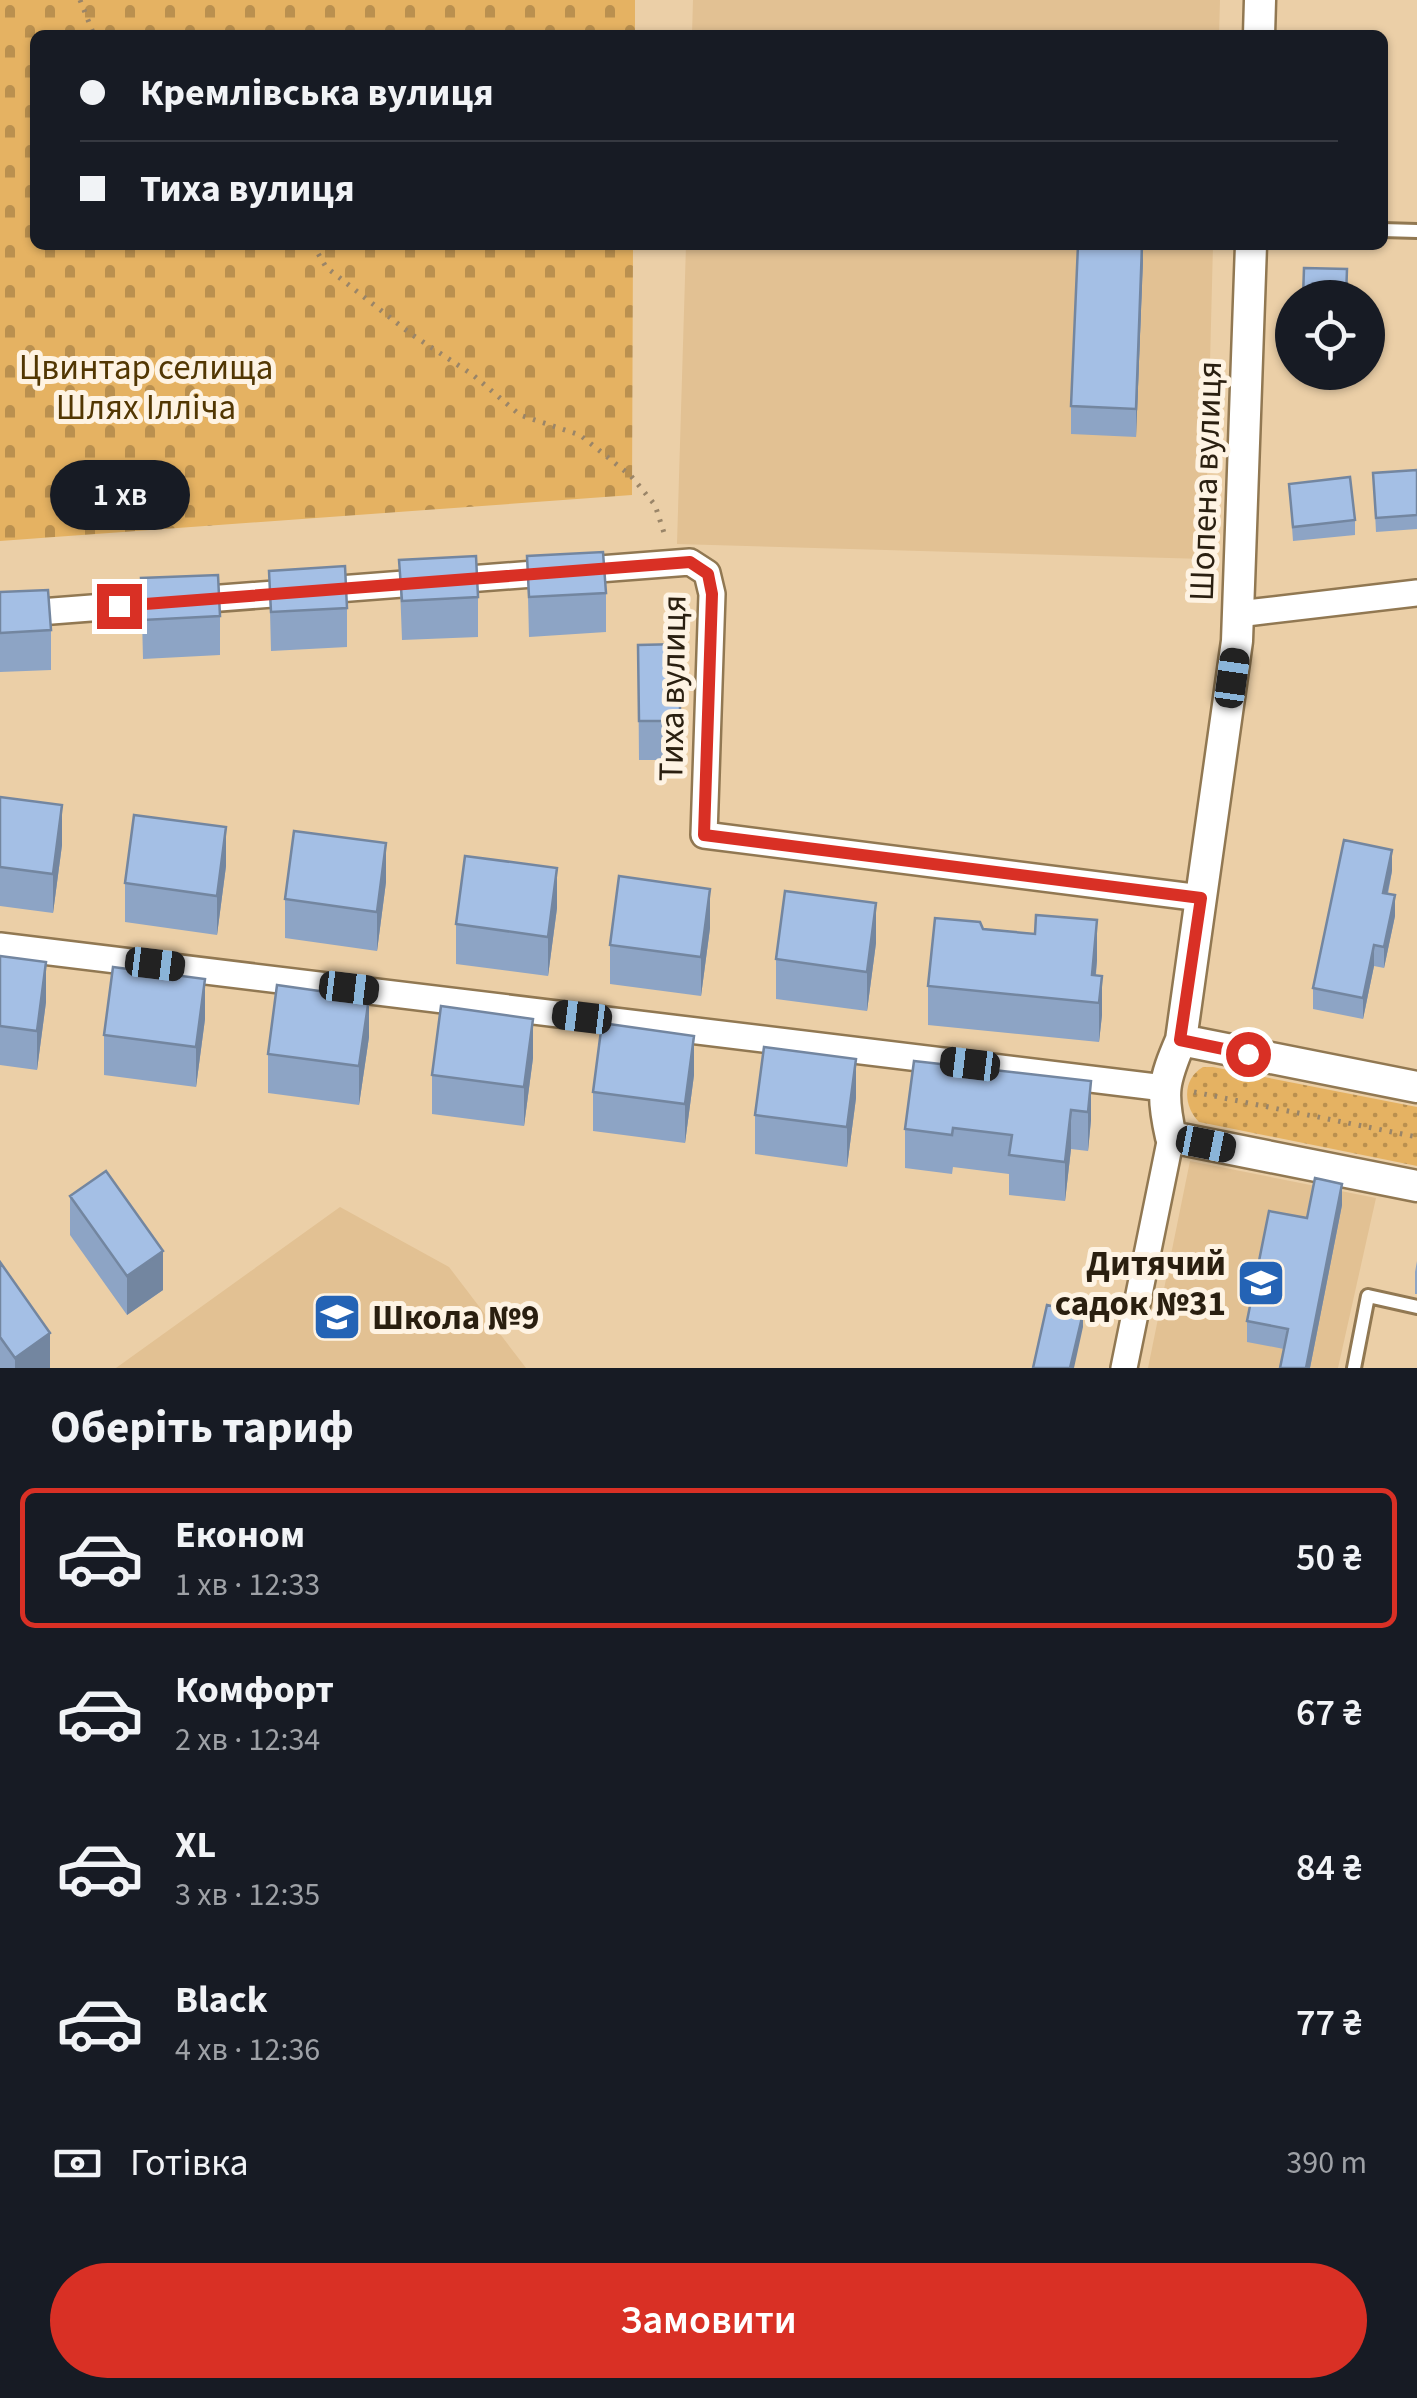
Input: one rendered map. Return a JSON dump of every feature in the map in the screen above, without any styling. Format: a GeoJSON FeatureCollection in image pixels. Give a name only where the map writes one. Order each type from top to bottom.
{"type":"FeatureCollection","features":[{"type":"Feature","properties":{"kind":"street"},"geometry":{"type":"LineString","coordinates":[[1259,30],[1260,0]]}},
{"type":"Feature","properties":{"kind":"street","name":"Шопена вулиця"},"geometry":{"type":"LineString","coordinates":[[1124,1368],[1171,1137],[1164,1088],[1180,1040],[1237,641],[1252,250]]}},
{"type":"Feature","properties":{"kind":"street","name":"Тиха вулиця"},"geometry":{"type":"LineString","coordinates":[[0,616],[690,562],[708,574],[712,594],[704,835],[1201,898]]}},
{"type":"Feature","properties":{"kind":"street"},"geometry":{"type":"LineString","coordinates":[[1238,614],[1417,593]]}},
{"type":"Feature","properties":{"kind":"street"},"geometry":{"type":"LineString","coordinates":[[0,946],[1164,1088]]}},
{"type":"Feature","properties":{"kind":"street"},"geometry":{"type":"LineString","coordinates":[[1180,1040],[1417,1087]]}},
{"type":"Feature","properties":{"kind":"street"},"geometry":{"type":"LineString","coordinates":[[1171,1137],[1417,1186]]}},
{"type":"Feature","properties":{"kind":"lane"},"geometry":{"type":"LineString","coordinates":[[1388,230],[1417,231]]}},
{"type":"Feature","properties":{"kind":"lane"},"geometry":{"type":"LineString","coordinates":[[1354,1368],[1368,1296],[1417,1307]]}},
{"type":"Feature","properties":{"kind":"path"},"geometry":{"type":"LineString","coordinates":[[80,0],[92,30]]}},
{"type":"Feature","properties":{"kind":"path"},"geometry":{"type":"LineString","coordinates":[[315,250],[326,267],[520,415],[580,435],[631,476],[655,505],[674,564]]}},
{"type":"Feature","properties":{"kind":"path"},"geometry":{"type":"LineString","coordinates":[[1164,1088],[1417,1137]]}},
{"type":"Feature","properties":{"kind":"shaded area"},"geometry":{"type":"Polygon","coordinates":[[[693,0],[1220,0],[1219,30],[692,30],[693,0]]]}},
{"type":"Feature","properties":{"kind":"shaded area"},"geometry":{"type":"Polygon","coordinates":[[[686,250],[1213,250],[1205,559],[677,544],[686,250]]]}},
{"type":"Feature","properties":{"kind":"shaded area","name":"Дитячий садок №31"},"geometry":{"type":"Polygon","coordinates":[[[1190,1161],[1376,1198],[1338,1368],[1148,1368],[1190,1161]]]}},
{"type":"Feature","properties":{"kind":"shaded area","name":"Школа №9"},"geometry":{"type":"Polygon","coordinates":[[[340,1207],[449,1267],[526,1368],[116,1368],[340,1207]]]}},
{"type":"Feature","properties":{"kind":"green space","name":"Цвинтар селища Шлях Ілліча"},"geometry":{"type":"Polygon","coordinates":[[[0,0],[635,0],[635,30],[30,30],[30,250],[633,250],[632,495],[0,541],[0,0]]]}},
{"type":"Feature","properties":{"kind":"green space"},"geometry":{"type":"Polygon","coordinates":[[[1203,1067],[1417,1107],[1417,1166],[1199,1122],[1187,1093],[1191,1078],[1203,1067]]]}},
{"type":"Feature","properties":{"kind":"building"},"geometry":{"type":"Polygon","coordinates":[[[1078,250],[1142,250],[1136,409],[1071,406],[1078,250]]]}},
{"type":"Feature","properties":{"kind":"building"},"geometry":{"type":"Polygon","coordinates":[[[1304,268],[1347,269],[1347,280],[1304,280],[1304,268]]]}},
{"type":"Feature","properties":{"kind":"building"},"geometry":{"type":"Polygon","coordinates":[[[1417,470],[1417,515],[1376,518],[1373,473],[1417,470]]]}},
{"type":"Feature","properties":{"kind":"building"},"geometry":{"type":"Polygon","coordinates":[[[1350,477],[1355,520],[1293,527],[1289,484],[1350,477]]]}},
{"type":"Feature","properties":{"kind":"building"},"geometry":{"type":"Polygon","coordinates":[[[603,552],[606,593],[529,597],[527,556],[603,552]]]}},
{"type":"Feature","properties":{"kind":"building"},"geometry":{"type":"Polygon","coordinates":[[[476,556],[478,597],[402,601],[399,560],[476,556]]]}},
{"type":"Feature","properties":{"kind":"building"},"geometry":{"type":"Polygon","coordinates":[[[345,566],[347,608],[271,612],[269,571],[345,566]]]}},
{"type":"Feature","properties":{"kind":"building"},"geometry":{"type":"Polygon","coordinates":[[[218,575],[220,616],[143,620],[141,578],[218,575]]]}},
{"type":"Feature","properties":{"kind":"building"},"geometry":{"type":"Polygon","coordinates":[[[48,590],[51,630],[0,633],[0,592],[48,590]]]}},
{"type":"Feature","properties":{"kind":"building"},"geometry":{"type":"Polygon","coordinates":[[[680,644],[680,721],[639,721],[638,645],[680,644]]]}},
{"type":"Feature","properties":{"kind":"building"},"geometry":{"type":"Polygon","coordinates":[[[0,797],[62,805],[53,874],[0,867],[0,797]]]}},
{"type":"Feature","properties":{"kind":"building"},"geometry":{"type":"Polygon","coordinates":[[[134,815],[226,827],[217,896],[125,883],[134,815]]]}},
{"type":"Feature","properties":{"kind":"building"},"geometry":{"type":"Polygon","coordinates":[[[294,831],[386,843],[377,912],[285,899],[294,831]]]}},
{"type":"Feature","properties":{"kind":"building"},"geometry":{"type":"Polygon","coordinates":[[[1344,840],[1392,850],[1383,893],[1395,895],[1384,947],[1374,945],[1363,998],[1313,988],[1344,840]]]}},
{"type":"Feature","properties":{"kind":"building"},"geometry":{"type":"Polygon","coordinates":[[[465,856],[557,868],[548,937],[456,924],[465,856]]]}},
{"type":"Feature","properties":{"kind":"building"},"geometry":{"type":"Polygon","coordinates":[[[619,876],[710,889],[701,957],[610,945],[619,876]]]}},
{"type":"Feature","properties":{"kind":"building"},"geometry":{"type":"Polygon","coordinates":[[[785,891],[876,903],[867,972],[776,959],[785,891]]]}},
{"type":"Feature","properties":{"kind":"building"},"geometry":{"type":"Polygon","coordinates":[[[1036,915],[1097,920],[1092,975],[1102,976],[1099,1003],[928,986],[935,918],[980,922],[983,929],[1035,934],[1036,915]]]}},
{"type":"Feature","properties":{"kind":"building"},"geometry":{"type":"Polygon","coordinates":[[[0,956],[46,962],[37,1031],[0,1026],[0,956]]]}},
{"type":"Feature","properties":{"kind":"building"},"geometry":{"type":"Polygon","coordinates":[[[113,967],[205,979],[196,1047],[104,1035],[113,967]]]}},
{"type":"Feature","properties":{"kind":"building"},"geometry":{"type":"Polygon","coordinates":[[[277,985],[369,998],[359,1066],[268,1054],[277,985]]]}},
{"type":"Feature","properties":{"kind":"building"},"geometry":{"type":"Polygon","coordinates":[[[441,1006],[533,1019],[524,1087],[432,1075],[441,1006]]]}},
{"type":"Feature","properties":{"kind":"building"},"geometry":{"type":"Polygon","coordinates":[[[602,1023],[694,1036],[685,1104],[593,1092],[602,1023]]]}},
{"type":"Feature","properties":{"kind":"building"},"geometry":{"type":"Polygon","coordinates":[[[764,1047],[856,1059],[847,1127],[755,1115],[764,1047]]]}},
{"type":"Feature","properties":{"kind":"building"},"geometry":{"type":"Polygon","coordinates":[[[914,1061],[1091,1081],[1088,1112],[1071,1110],[1065,1162],[1009,1155],[1012,1135],[953,1128],[952,1135],[905,1129],[914,1061]]]}},
{"type":"Feature","properties":{"kind":"building"},"geometry":{"type":"Polygon","coordinates":[[[106,1171],[163,1251],[127,1276],[70,1196],[106,1171]]]}},
{"type":"Feature","properties":{"kind":"building"},"geometry":{"type":"Polygon","coordinates":[[[1315,1178],[1342,1184],[1306,1368],[1280,1368],[1288,1329],[1247,1321],[1269,1211],[1307,1218],[1315,1178]]]}},
{"type":"Feature","properties":{"kind":"building"},"geometry":{"type":"Polygon","coordinates":[[[0,1262],[50,1333],[15,1358],[0,1337],[0,1262]]]}},
{"type":"Feature","properties":{"kind":"building"},"geometry":{"type":"Polygon","coordinates":[[[1047,1305],[1083,1313],[1070,1368],[1033,1368],[1047,1305]]]}},
{"type":"Feature","properties":{"kind":"place","name":"Дитячий садок №31"},"geometry":{"type":"Point","coordinates":[1261,1283]}},
{"type":"Feature","properties":{"kind":"place","name":"Школа №9"},"geometry":{"type":"Point","coordinates":[337,1317]}},
{"type":"Feature","properties":{"kind":"route"},"geometry":{"type":"LineString","coordinates":[[119,606],[690,562],[708,574],[712,594],[704,835],[1201,898],[1180,1040],[1248,1054]]}}]}
